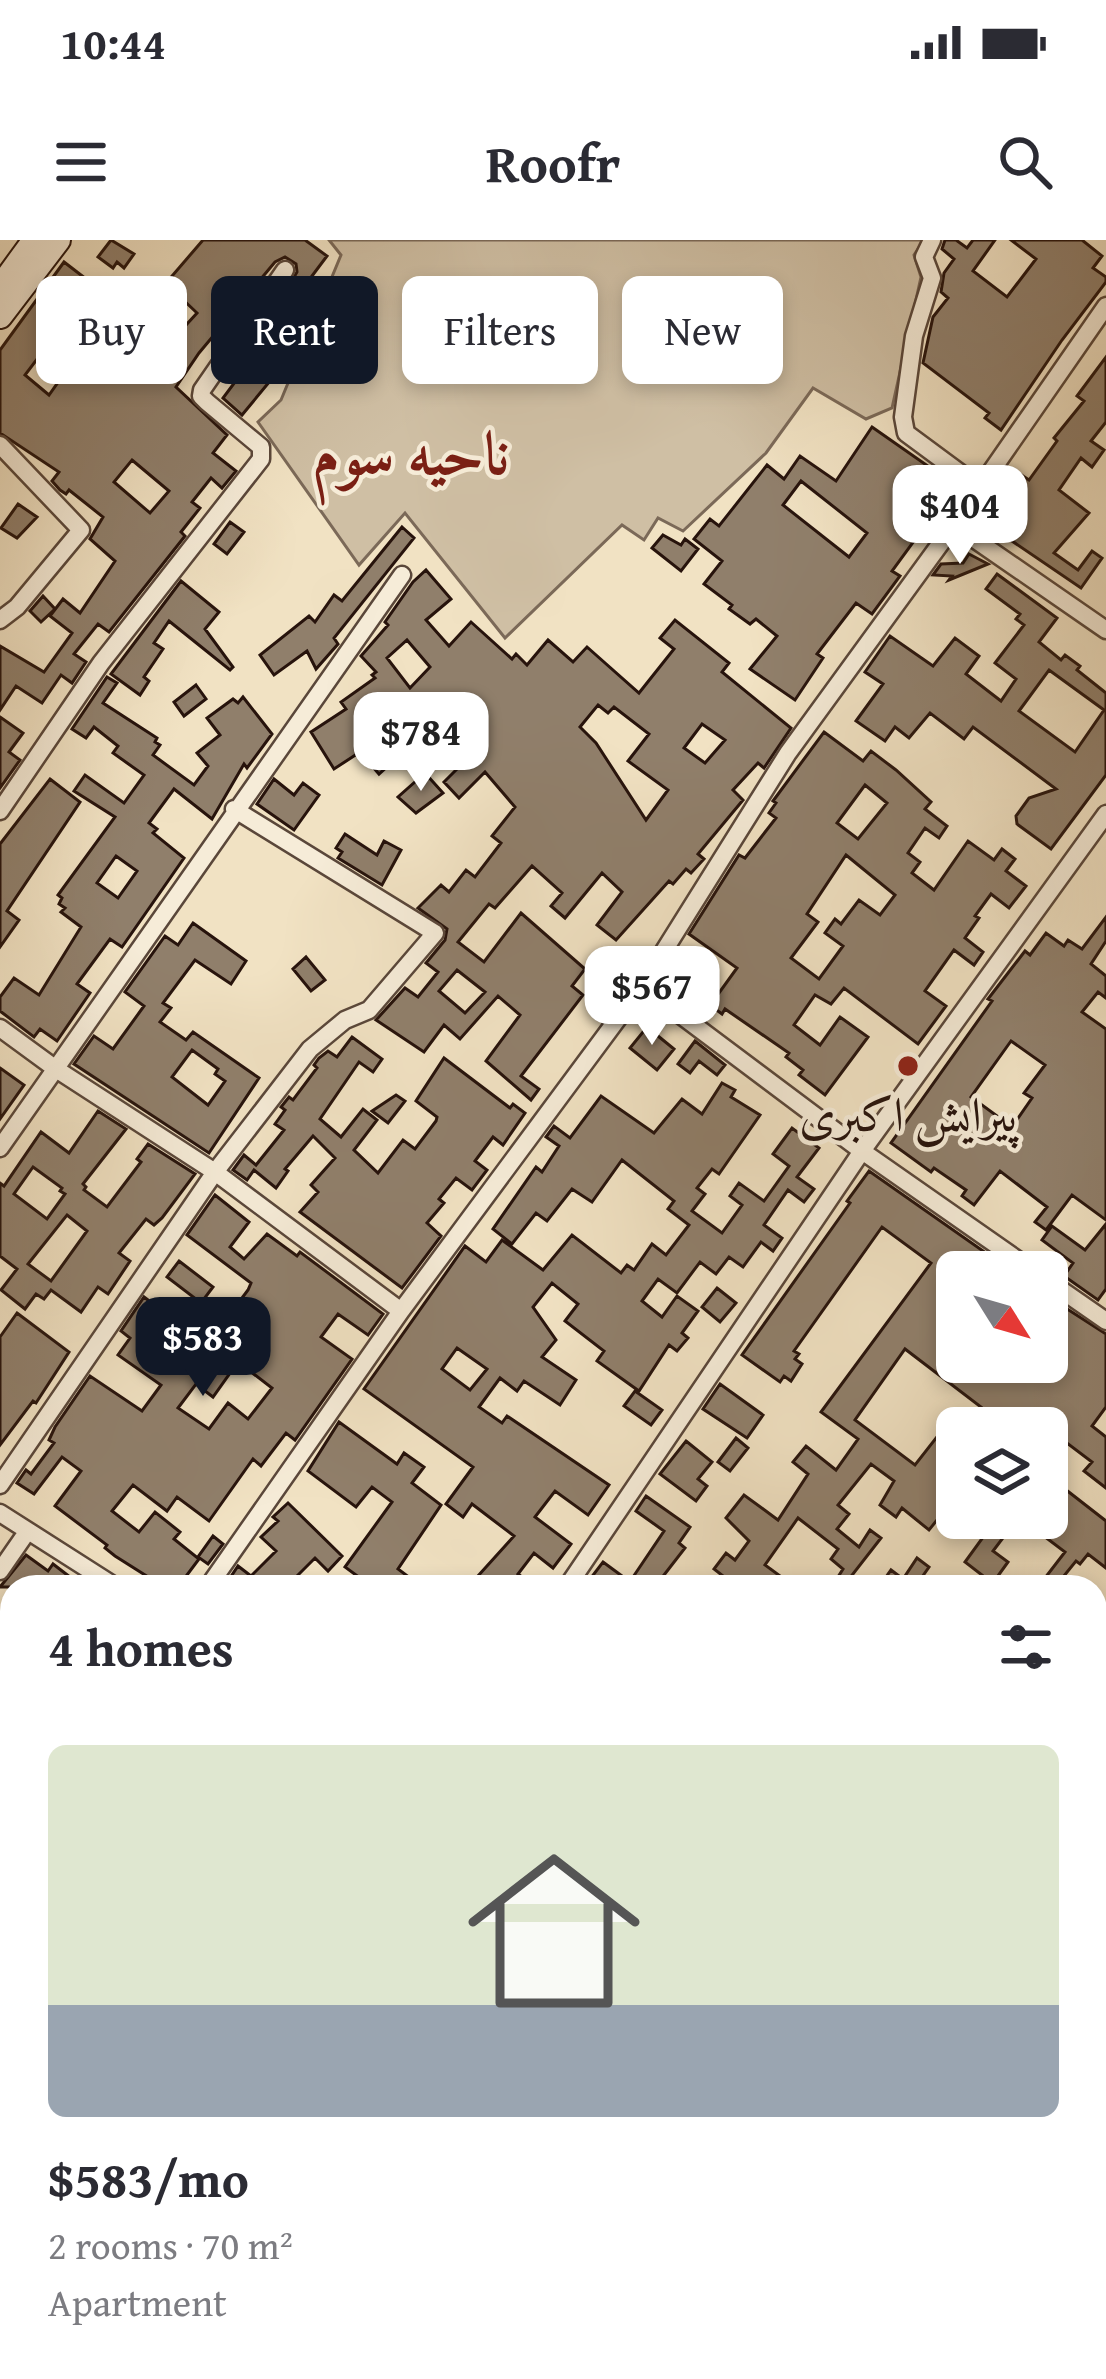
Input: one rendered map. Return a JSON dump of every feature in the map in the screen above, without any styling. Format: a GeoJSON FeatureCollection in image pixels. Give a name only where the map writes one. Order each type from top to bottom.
{"type":"FeatureCollection","features":[{"type":"Feature","properties":{"kind":"main road"},"geometry":{"type":"LineString","coordinates":[[0,287],[34,240]]}},
{"type":"Feature","properties":{"kind":"main road"},"geometry":{"type":"LineString","coordinates":[[0,316],[58,240]]}},
{"type":"Feature","properties":{"kind":"street"},"geometry":{"type":"LineString","coordinates":[[932,240],[924,257],[932,278],[914,336],[903,417],[907,433],[922,448],[979,487]]}},
{"type":"Feature","properties":{"kind":"street"},"geometry":{"type":"LineString","coordinates":[[0,811],[101,663],[261,459],[261,446],[201,397],[285,270]]}},
{"type":"Feature","properties":{"kind":"street"},"geometry":{"type":"LineString","coordinates":[[216,1575],[401,1311],[642,986],[788,753],[1106,306]]}},
{"type":"Feature","properties":{"kind":"street"},"geometry":{"type":"LineString","coordinates":[[0,445],[81,530],[17,607],[0,620]]}},
{"type":"Feature","properties":{"kind":"street"},"geometry":{"type":"LineString","coordinates":[[954,525],[1106,630]]}},
{"type":"Feature","properties":{"kind":"street"},"geometry":{"type":"LineString","coordinates":[[0,1148],[402,575]]}},
{"type":"Feature","properties":{"kind":"street"},"geometry":{"type":"LineString","coordinates":[[0,1485],[215,1172],[310,1049],[345,1020],[369,1010],[435,933],[234,809]]}},
{"type":"Feature","properties":{"kind":"street"},"geometry":{"type":"LineString","coordinates":[[575,1575],[862,1151],[1106,814]]}},
{"type":"Feature","properties":{"kind":"street"},"geometry":{"type":"LineString","coordinates":[[642,986],[1005,1251]]}},
{"type":"Feature","properties":{"kind":"street"},"geometry":{"type":"LineString","coordinates":[[0,1028],[215,1172],[401,1311]]}},
{"type":"Feature","properties":{"kind":"street"},"geometry":{"type":"LineString","coordinates":[[1068,1295],[1106,1321]]}},
{"type":"Feature","properties":{"kind":"street"},"geometry":{"type":"LineString","coordinates":[[0,1513],[97,1575]]}},
{"type":"Feature","properties":{"kind":"street"},"geometry":{"type":"LineString","coordinates":[[0,1571],[27,1532]]}},
{"type":"Feature","properties":{"kind":"shaded area"},"geometry":{"type":"Polygon","coordinates":[[[329,240],[924,240],[914,255],[921,277],[892,408],[866,419],[813,388],[766,453],[683,531],[658,518],[644,540],[622,525],[505,638],[405,513],[359,565],[258,422],[281,400],[288,384],[378,384],[378,276],[332,276],[341,255],[329,240]]]}},
{"type":"Feature","properties":{"kind":"building"},"geometry":{"type":"Polygon","coordinates":[[[111,240],[134,254],[124,268],[117,262],[113,268],[98,257],[111,240]]]}},
{"type":"Feature","properties":{"kind":"building"},"geometry":{"type":"Polygon","coordinates":[[[203,240],[305,240],[327,256],[312,276],[295,276],[296,264],[285,257],[263,276],[211,276],[211,339],[187,371],[187,324],[197,313],[187,303],[187,276],[172,276],[203,240]]]}},
{"type":"Feature","properties":{"kind":"building"},"geometry":{"type":"Polygon","coordinates":[[[945,240],[956,240],[967,248],[973,240],[995,240],[973,271],[1007,297],[1036,259],[1011,240],[1082,240],[1102,256],[1093,268],[1106,282],[1001,430],[985,418],[989,413],[923,363],[933,317],[948,298],[941,292],[944,273],[954,259],[942,249],[945,240]]]}},
{"type":"Feature","properties":{"kind":"building"},"geometry":{"type":"Polygon","coordinates":[[[64,262],[82,276],[54,276],[64,262]]]}},
{"type":"Feature","properties":{"kind":"building"},"geometry":{"type":"Polygon","coordinates":[[[36,300],[36,360],[25,375],[49,395],[57,384],[178,384],[227,435],[213,453],[236,471],[222,488],[211,478],[192,502],[200,508],[181,532],[185,536],[109,632],[98,624],[74,654],[86,662],[72,683],[61,675],[42,703],[16,686],[0,710],[0,646],[44,672],[72,633],[50,616],[63,599],[80,613],[115,561],[90,539],[103,517],[69,490],[66,494],[60,490],[52,481],[59,472],[0,433],[0,350],[36,300]],[[132,460],[114,482],[150,513],[169,491],[132,460]]]}},
{"type":"Feature","properties":{"kind":"building"},"geometry":{"type":"Polygon","coordinates":[[[1106,357],[1106,422],[1091,441],[1104,450],[1092,467],[1081,458],[1059,490],[1089,513],[1054,553],[1078,570],[1092,551],[1102,558],[1081,588],[990,526],[1004,506],[990,496],[998,484],[1007,491],[1020,474],[1029,480],[1084,401],[1077,396],[1106,357]]]}},
{"type":"Feature","properties":{"kind":"building"},"geometry":{"type":"Polygon","coordinates":[[[234,384],[268,384],[242,415],[223,398],[234,384]]]}},
{"type":"Feature","properties":{"kind":"building"},"geometry":{"type":"Polygon","coordinates":[[[872,427],[955,485],[892,571],[900,576],[872,614],[856,603],[817,654],[823,658],[795,700],[750,669],[777,636],[756,619],[750,624],[704,584],[722,561],[694,539],[710,519],[719,526],[767,465],[784,479],[800,456],[836,481],[872,427]],[[801,481],[783,505],[849,557],[867,533],[801,481]]]}},
{"type":"Feature","properties":{"kind":"building"},"geometry":{"type":"Polygon","coordinates":[[[18,504],[37,517],[17,538],[1,528],[18,504]]]}},
{"type":"Feature","properties":{"kind":"building"},"geometry":{"type":"Polygon","coordinates":[[[230,522],[244,532],[227,554],[214,544],[230,522]]]}},
{"type":"Feature","properties":{"kind":"building"},"geometry":{"type":"Polygon","coordinates":[[[402,527],[414,538],[334,638],[338,644],[316,669],[307,651],[274,675],[260,655],[309,616],[315,622],[334,595],[342,601],[402,527]]]}},
{"type":"Feature","properties":{"kind":"building"},"geometry":{"type":"Polygon","coordinates":[[[663,535],[681,545],[685,539],[698,549],[681,571],[652,548],[663,535]]]}},
{"type":"Feature","properties":{"kind":"building"},"geometry":{"type":"Polygon","coordinates":[[[969,554],[988,564],[949,580],[952,576],[933,575],[941,564],[963,563],[969,554]]]}},
{"type":"Feature","properties":{"kind":"building"},"geometry":{"type":"Polygon","coordinates":[[[426,570],[451,599],[426,620],[449,646],[471,622],[512,659],[516,654],[527,665],[548,640],[573,662],[587,647],[639,693],[674,649],[660,638],[675,620],[729,663],[722,672],[791,728],[764,768],[758,763],[733,790],[743,800],[698,854],[704,859],[691,873],[686,869],[673,884],[669,881],[616,940],[597,925],[622,892],[602,873],[565,918],[551,906],[562,893],[532,866],[495,908],[489,904],[458,942],[484,962],[521,913],[585,969],[572,986],[583,995],[521,1076],[539,1089],[531,1100],[486,1061],[520,1015],[498,996],[460,1039],[444,1025],[424,1052],[376,1020],[405,988],[418,997],[438,972],[426,963],[445,940],[447,929],[418,908],[441,885],[449,892],[466,870],[475,877],[501,843],[492,836],[515,807],[485,772],[459,798],[444,782],[462,764],[418,715],[388,744],[399,756],[379,774],[360,752],[334,769],[311,732],[346,709],[341,702],[375,678],[376,672],[361,656],[388,625],[385,622],[426,570]],[[407,640],[387,658],[410,688],[430,667],[407,640]],[[598,705],[580,727],[596,743],[646,820],[668,790],[628,761],[649,734],[614,707],[608,713],[598,705]],[[702,724],[684,748],[705,763],[725,740],[702,724]],[[457,970],[439,991],[465,1013],[485,992],[457,970]]]}},
{"type":"Feature","properties":{"kind":"building"},"geometry":{"type":"Polygon","coordinates":[[[997,574],[1057,618],[1039,642],[1061,660],[1065,655],[1080,666],[1077,670],[1106,693],[1106,775],[1051,849],[1017,824],[1016,816],[1029,798],[1056,789],[973,727],[964,739],[930,713],[909,738],[895,727],[885,741],[856,721],[883,684],[865,672],[890,636],[933,666],[955,638],[979,656],[966,674],[1001,701],[1016,679],[995,663],[1024,625],[1016,619],[1020,614],[986,589],[997,574]],[[1049,670],[1019,711],[1075,752],[1104,710],[1049,670]]]}},
{"type":"Feature","properties":{"kind":"building"},"geometry":{"type":"Polygon","coordinates":[[[181,581],[219,612],[205,629],[233,667],[230,670],[169,621],[154,643],[163,649],[144,677],[149,681],[140,695],[111,674],[181,581]]]}},
{"type":"Feature","properties":{"kind":"building"},"geometry":{"type":"Polygon","coordinates":[[[43,596],[55,609],[41,622],[30,611],[43,596]]]}},
{"type":"Feature","properties":{"kind":"building"},"geometry":{"type":"Polygon","coordinates":[[[107,677],[117,683],[103,703],[157,738],[160,745],[153,755],[194,785],[208,766],[197,753],[220,735],[207,718],[233,699],[238,703],[243,697],[272,734],[247,768],[244,764],[212,819],[174,789],[149,823],[157,829],[153,833],[184,858],[122,947],[110,939],[77,984],[90,993],[57,1041],[40,1029],[34,1037],[0,1011],[0,997],[14,978],[39,995],[81,927],[61,912],[65,908],[58,895],[115,817],[74,791],[85,775],[124,803],[144,775],[113,753],[118,746],[94,727],[86,738],[72,729],[107,677]],[[116,856],[97,883],[118,898],[137,871],[116,856]]]}},
{"type":"Feature","properties":{"kind":"building"},"geometry":{"type":"Polygon","coordinates":[[[196,685],[206,699],[184,716],[174,702],[196,685]]]}},
{"type":"Feature","properties":{"kind":"building"},"geometry":{"type":"Polygon","coordinates":[[[0,717],[23,733],[9,752],[20,760],[0,788],[0,717]]]}},
{"type":"Feature","properties":{"kind":"building"},"geometry":{"type":"Polygon","coordinates":[[[824,732],[863,761],[871,751],[931,802],[925,809],[947,826],[939,838],[925,828],[908,853],[920,862],[912,873],[934,890],[968,841],[994,860],[1002,849],[1015,859],[1006,871],[1026,886],[1009,908],[991,894],[975,916],[979,918],[965,938],[983,952],[974,965],[954,950],[925,991],[946,1006],[918,1044],[844,988],[831,1004],[815,995],[794,1025],[820,1045],[840,1017],[868,1037],[825,1095],[799,1075],[803,1070],[786,1057],[789,1053],[679,982],[687,971],[719,993],[737,968],[689,934],[739,855],[745,858],[776,818],[769,813],[824,732]],[[865,785],[837,823],[858,839],[887,803],[865,785]],[[846,855],[807,914],[818,922],[791,958],[819,979],[843,946],[825,933],[835,919],[841,924],[859,900],[880,915],[895,895],[846,855]]]}},
{"type":"Feature","properties":{"kind":"building"},"geometry":{"type":"Polygon","coordinates":[[[425,773],[443,793],[416,813],[398,797],[425,773]]]}},
{"type":"Feature","properties":{"kind":"building"},"geometry":{"type":"Polygon","coordinates":[[[50,779],[80,802],[7,911],[19,920],[0,947],[0,844],[50,779]]]}},
{"type":"Feature","properties":{"kind":"building"},"geometry":{"type":"Polygon","coordinates":[[[274,779],[294,795],[303,783],[319,795],[294,830],[257,804],[274,779]]]}},
{"type":"Feature","properties":{"kind":"building"},"geometry":{"type":"Polygon","coordinates":[[[345,834],[377,855],[384,841],[401,850],[382,885],[338,858],[342,852],[336,848],[345,834]]]}},
{"type":"Feature","properties":{"kind":"building"},"geometry":{"type":"Polygon","coordinates":[[[1106,917],[1106,941],[1091,964],[1106,976],[1106,998],[1098,992],[1082,1012],[1106,1029],[1106,1220],[1072,1195],[1046,1230],[1035,1222],[1047,1207],[1000,1171],[974,1205],[962,1196],[966,1190],[891,1143],[1025,951],[1030,955],[1046,933],[1064,946],[1068,940],[1082,949],[1106,917]],[[1011,1041],[971,1097],[1012,1127],[1032,1098],[1024,1093],[1045,1065],[1011,1041]]]}},
{"type":"Feature","properties":{"kind":"building"},"geometry":{"type":"Polygon","coordinates":[[[193,923],[246,961],[231,984],[195,960],[163,1003],[171,1008],[160,1022],[186,1040],[193,1032],[259,1078],[209,1153],[74,1064],[94,1036],[113,1049],[144,1006],[125,992],[165,936],[178,945],[193,923]],[[192,1050],[172,1077],[208,1105],[225,1081],[215,1074],[218,1069],[192,1050]]]}},
{"type":"Feature","properties":{"kind":"building"},"geometry":{"type":"Polygon","coordinates":[[[306,957],[325,980],[311,991],[293,969],[306,957]]]}},
{"type":"Feature","properties":{"kind":"building"},"geometry":{"type":"Polygon","coordinates":[[[647,1027],[674,1049],[657,1070],[630,1048],[647,1027]]]}},
{"type":"Feature","properties":{"kind":"building"},"geometry":{"type":"Polygon","coordinates":[[[352,1037],[382,1059],[373,1072],[359,1062],[320,1119],[341,1137],[363,1109],[377,1120],[354,1150],[378,1173],[403,1140],[415,1149],[436,1121],[416,1101],[444,1058],[510,1108],[513,1104],[525,1113],[503,1145],[493,1137],[475,1161],[487,1170],[472,1190],[456,1178],[439,1199],[444,1203],[427,1223],[441,1236],[402,1288],[300,1212],[318,1192],[311,1185],[335,1158],[313,1136],[285,1169],[276,1188],[254,1170],[247,1180],[233,1170],[244,1155],[256,1165],[284,1130],[275,1124],[285,1110],[281,1107],[289,1097],[293,1100],[319,1058],[328,1051],[337,1057],[352,1037]]]}},
{"type":"Feature","properties":{"kind":"building"},"geometry":{"type":"Polygon","coordinates":[[[695,1041],[725,1065],[717,1075],[699,1061],[690,1073],[678,1064],[695,1041]]]}},
{"type":"Feature","properties":{"kind":"building"},"geometry":{"type":"Polygon","coordinates":[[[0,1068],[24,1085],[0,1119],[0,1068]]]}},
{"type":"Feature","properties":{"kind":"building"},"geometry":{"type":"Polygon","coordinates":[[[722,1083],[735,1090],[731,1097],[760,1115],[719,1174],[712,1169],[697,1188],[705,1194],[692,1211],[722,1233],[742,1205],[730,1196],[739,1183],[764,1201],[789,1166],[773,1154],[792,1128],[819,1148],[797,1177],[814,1189],[804,1202],[788,1190],[764,1225],[782,1238],[773,1251],[761,1242],[743,1267],[729,1257],[716,1274],[700,1262],[677,1293],[658,1279],[642,1301],[662,1317],[677,1296],[698,1311],[682,1333],[688,1338],[677,1351],[669,1345],[639,1391],[597,1361],[604,1351],[565,1321],[578,1304],[552,1283],[533,1307],[556,1340],[542,1357],[576,1380],[560,1405],[524,1381],[517,1391],[500,1378],[479,1407],[502,1423],[507,1416],[609,1485],[588,1515],[555,1491],[535,1517],[571,1544],[553,1568],[534,1553],[519,1575],[479,1575],[514,1536],[472,1504],[463,1517],[446,1504],[473,1467],[364,1389],[465,1246],[486,1262],[502,1240],[543,1270],[572,1235],[621,1273],[627,1265],[634,1270],[652,1244],[666,1255],[689,1225],[668,1209],[674,1201],[622,1160],[592,1202],[572,1189],[547,1221],[536,1213],[512,1244],[493,1229],[536,1167],[542,1172],[559,1146],[546,1137],[554,1126],[570,1138],[601,1096],[654,1133],[682,1099],[702,1114],[722,1083]],[[457,1348],[442,1369],[470,1390],[487,1369],[457,1348]]]}},
{"type":"Feature","properties":{"kind":"building"},"geometry":{"type":"Polygon","coordinates":[[[396,1095],[405,1101],[388,1123],[372,1111],[396,1095]]]}},
{"type":"Feature","properties":{"kind":"building"},"geometry":{"type":"Polygon","coordinates":[[[98,1111],[126,1129],[83,1184],[84,1190],[107,1207],[141,1162],[137,1159],[148,1144],[195,1174],[162,1218],[154,1225],[146,1219],[119,1253],[130,1261],[108,1294],[98,1287],[81,1312],[51,1290],[44,1299],[36,1294],[25,1309],[1,1290],[17,1269],[0,1256],[0,1183],[4,1186],[41,1132],[69,1153],[98,1111]],[[33,1167],[14,1194],[47,1219],[65,1194],[33,1167]],[[67,1215],[28,1264],[51,1281],[87,1231],[67,1215]]]}},
{"type":"Feature","properties":{"kind":"building"},"geometry":{"type":"Polygon","coordinates":[[[869,1171],[983,1251],[936,1251],[936,1373],[905,1349],[855,1420],[915,1465],[936,1438],[936,1521],[929,1530],[902,1508],[896,1517],[880,1505],[894,1481],[871,1464],[838,1505],[849,1514],[837,1529],[859,1547],[870,1530],[881,1538],[852,1575],[839,1575],[843,1569],[831,1559],[838,1549],[798,1518],[765,1565],[779,1575],[722,1575],[714,1569],[726,1553],[735,1560],[749,1541],[726,1518],[744,1495],[778,1520],[808,1474],[793,1462],[806,1446],[836,1470],[858,1439],[821,1412],[931,1263],[882,1227],[794,1351],[802,1364],[791,1381],[784,1376],[780,1382],[742,1355],[850,1203],[847,1201],[869,1171]]]}},
{"type":"Feature","properties":{"kind":"building"},"geometry":{"type":"Polygon","coordinates":[[[215,1195],[249,1222],[230,1247],[244,1259],[267,1234],[297,1256],[300,1252],[383,1314],[368,1335],[338,1314],[321,1337],[352,1359],[295,1440],[286,1433],[261,1466],[253,1459],[209,1521],[177,1497],[167,1511],[133,1485],[112,1511],[139,1532],[155,1512],[180,1532],[174,1539],[199,1559],[187,1575],[145,1575],[55,1506],[81,1471],[62,1457],[34,1494],[17,1483],[26,1470],[31,1474],[54,1443],[49,1440],[55,1427],[90,1376],[142,1411],[161,1385],[118,1355],[130,1338],[121,1331],[144,1297],[207,1345],[251,1283],[187,1235],[215,1195]],[[238,1362],[213,1397],[196,1384],[178,1408],[209,1429],[228,1403],[248,1419],[272,1388],[238,1362]]]}},
{"type":"Feature","properties":{"kind":"building"},"geometry":{"type":"Polygon","coordinates":[[[1106,1224],[1106,1289],[1098,1300],[1068,1279],[1073,1263],[1068,1251],[1057,1251],[1042,1240],[1052,1226],[1085,1250],[1106,1224]]]}},
{"type":"Feature","properties":{"kind":"building"},"geometry":{"type":"Polygon","coordinates":[[[179,1261],[213,1287],[201,1303],[167,1277],[179,1261]]]}},
{"type":"Feature","properties":{"kind":"building"},"geometry":{"type":"Polygon","coordinates":[[[717,1288],[736,1303],[720,1322],[702,1307],[717,1288]]]}},
{"type":"Feature","properties":{"kind":"building"},"geometry":{"type":"Polygon","coordinates":[[[1068,1310],[1106,1334],[1106,1407],[1092,1426],[1106,1437],[1106,1488],[1084,1471],[1092,1462],[1068,1444],[1068,1407],[981,1407],[950,1383],[1068,1383],[1068,1310]]]}},
{"type":"Feature","properties":{"kind":"building"},"geometry":{"type":"Polygon","coordinates":[[[17,1313],[69,1352],[36,1403],[0,1445],[0,1337],[17,1313]]]}},
{"type":"Feature","properties":{"kind":"building"},"geometry":{"type":"Polygon","coordinates":[[[720,1384],[763,1415],[747,1438],[703,1409],[720,1384]]]}},
{"type":"Feature","properties":{"kind":"building"},"geometry":{"type":"Polygon","coordinates":[[[635,1391],[662,1410],[651,1425],[624,1406],[635,1391]]]}},
{"type":"Feature","properties":{"kind":"building"},"geometry":{"type":"Polygon","coordinates":[[[339,1422],[397,1464],[404,1453],[424,1467],[412,1483],[441,1505],[398,1569],[406,1575],[356,1575],[345,1567],[392,1502],[372,1487],[356,1507],[308,1471],[339,1422]]]}},
{"type":"Feature","properties":{"kind":"building"},"geometry":{"type":"Polygon","coordinates":[[[736,1438],[748,1448],[730,1471],[718,1462],[736,1438]]]}},
{"type":"Feature","properties":{"kind":"building"},"geometry":{"type":"Polygon","coordinates":[[[686,1441],[712,1462],[698,1479],[707,1486],[696,1501],[660,1474],[686,1441]]]}},
{"type":"Feature","properties":{"kind":"building"},"geometry":{"type":"Polygon","coordinates":[[[1068,1491],[1106,1521],[1106,1568],[1088,1554],[1065,1575],[1047,1575],[1065,1552],[1048,1539],[1068,1539],[1068,1491]]]}},
{"type":"Feature","properties":{"kind":"building"},"geometry":{"type":"Polygon","coordinates":[[[646,1496],[690,1527],[679,1543],[685,1548],[664,1575],[634,1575],[664,1531],[636,1511],[646,1496]]]}},
{"type":"Feature","properties":{"kind":"building"},"geometry":{"type":"Polygon","coordinates":[[[288,1503],[342,1556],[328,1571],[315,1558],[298,1575],[252,1575],[276,1551],[261,1537],[278,1521],[273,1517],[288,1503]]]}},
{"type":"Feature","properties":{"kind":"building"},"geometry":{"type":"Polygon","coordinates":[[[213,1536],[223,1544],[208,1564],[198,1557],[213,1536]]]}},
{"type":"Feature","properties":{"kind":"building"},"geometry":{"type":"Polygon","coordinates":[[[982,1539],[1002,1539],[993,1551],[1008,1562],[999,1575],[982,1575],[965,1562],[982,1539]]]}},
{"type":"Feature","properties":{"kind":"building"},"geometry":{"type":"Polygon","coordinates":[[[26,1555],[48,1571],[53,1564],[67,1575],[10,1575],[26,1555]]]}},
{"type":"Feature","properties":{"kind":"building"},"geometry":{"type":"Polygon","coordinates":[[[917,1558],[929,1567],[923,1575],[906,1575],[917,1558]]]}},
{"type":"Feature","properties":{"kind":"building"},"geometry":{"type":"Polygon","coordinates":[[[603,1562],[621,1575],[593,1575],[603,1562]]]}},
{"type":"Feature","properties":{"kind":"place","name":"پیرایش اکبری"},"geometry":{"type":"Point","coordinates":[908,1066]}},
{"type":"Feature","properties":{"kind":"district","name":"ناحیه سوم"},"geometry":{"type":"Point","coordinates":[411,453]}}]}
